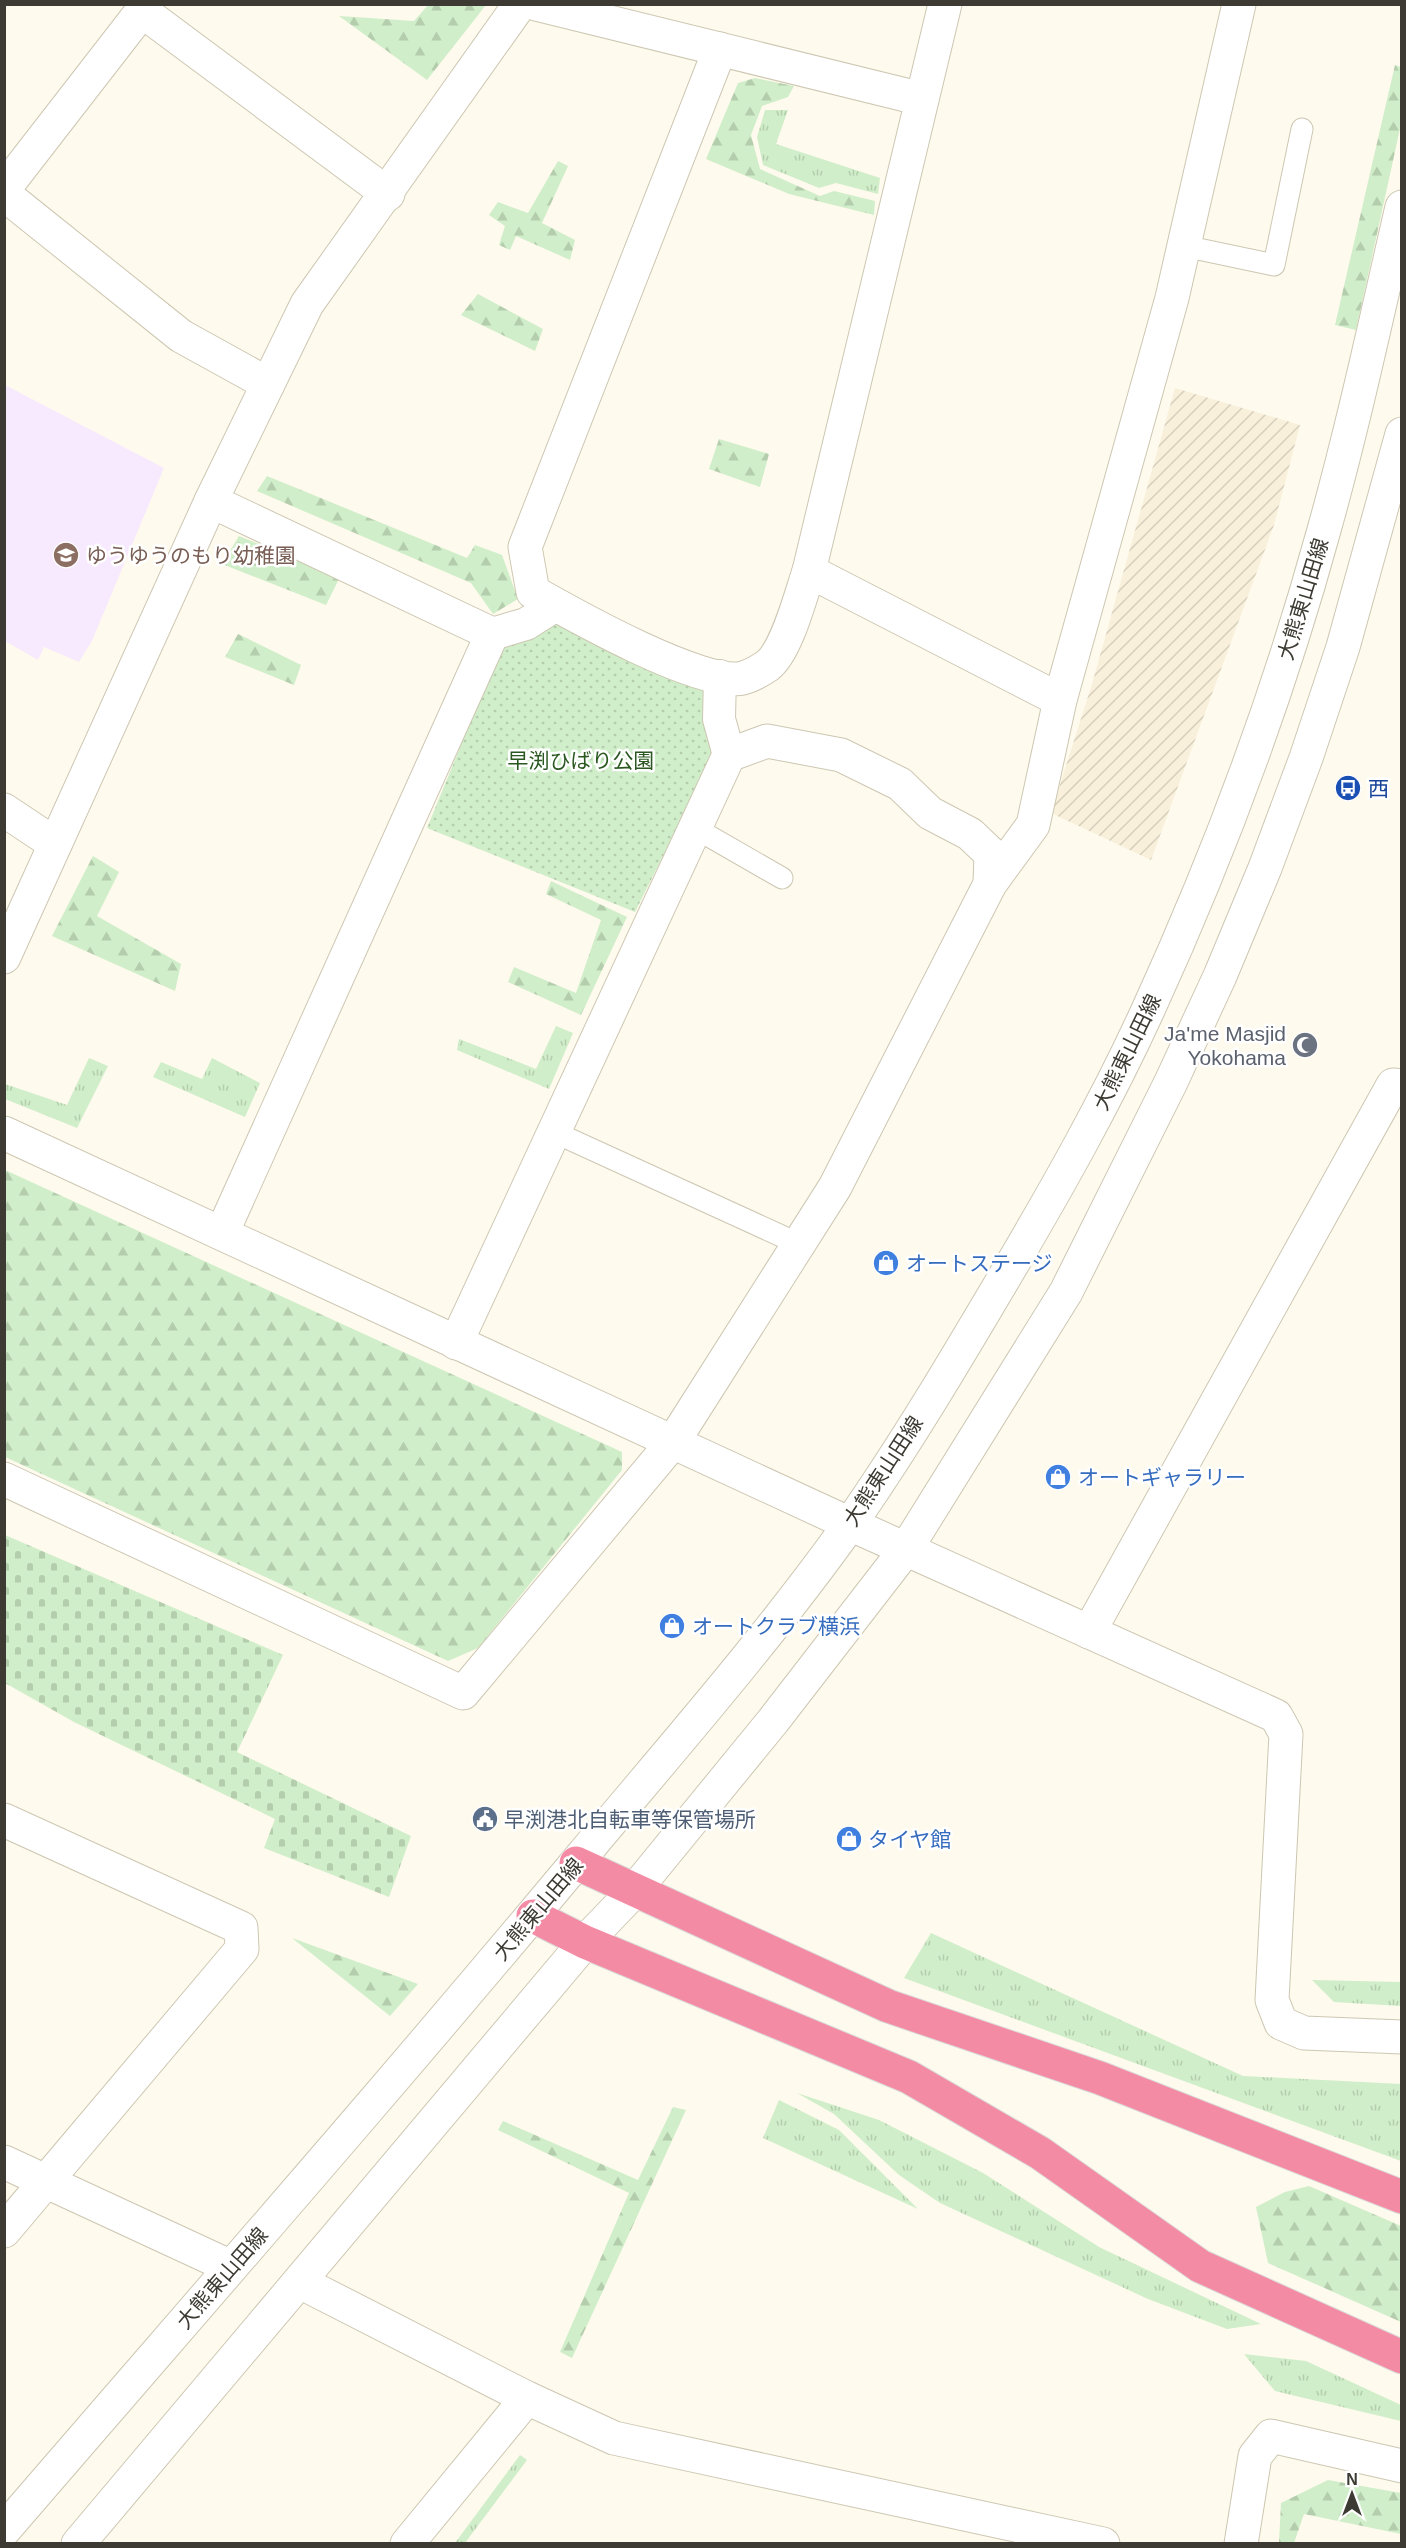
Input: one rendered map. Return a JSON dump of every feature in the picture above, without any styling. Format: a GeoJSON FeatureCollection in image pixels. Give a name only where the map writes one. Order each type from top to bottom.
{"type":"FeatureCollection","features":[{"type":"Feature","properties":{"kind":"highway"},"geometry":{"type":"LineString","coordinates":[[576,1863],[888,2006],[1100,2078],[1396,2195]]}},
{"type":"Feature","properties":{"kind":"highway"},"geometry":{"type":"LineString","coordinates":[[533,1916],[585,1942],[909,2077],[1040,2153],[1200,2266],[1392,2352]]}},
{"type":"Feature","properties":{"kind":"street"},"geometry":{"type":"LineString","coordinates":[[4,957],[211,501],[308,304],[388,194],[520,4]]}},
{"type":"Feature","properties":{"kind":"street"},"geometry":{"type":"LineString","coordinates":[[536,4],[922,99]]}},
{"type":"Feature","properties":{"kind":"street"},"geometry":{"type":"LineString","coordinates":[[720,49],[525,547],[533,592],[651,654],[720,676],[741,678],[769,665],[783,644],[809,571],[945,4]]}},
{"type":"Feature","properties":{"kind":"street"},"geometry":{"type":"LineString","coordinates":[[4,1479],[463,1693],[673,1442],[835,1187],[990,884],[1033,825],[1060,700],[1184,246],[1239,4]]}},
{"type":"Feature","properties":{"kind":"street"},"geometry":{"type":"LineString","coordinates":[[4,189],[142,11],[388,194]]}},
{"type":"Feature","properties":{"kind":"street"},"geometry":{"type":"LineString","coordinates":[[4,194],[181,336],[268,384]]}},
{"type":"Feature","properties":{"kind":"street","name":"大熊東山田線"},"geometry":{"type":"LineString","coordinates":[[4,2530],[533,1916],[722,1689],[850,1524],[965,1345],[1092,1125],[1148,1012],[1194,904],[1283,667],[1323,535],[1356,412],[1401,207]]}},
{"type":"Feature","properties":{"kind":"street"},"geometry":{"type":"LineString","coordinates":[[78,2544],[585,1942],[634,1891],[773,1721],[906,1549],[1066,1292],[1120,1188],[1220,976],[1314,736],[1343,647],[1401,434]]}},
{"type":"Feature","properties":{"kind":"street"},"geometry":{"type":"LineString","coordinates":[[211,501],[492,634],[526,624],[556,605]]}},
{"type":"Feature","properties":{"kind":"street"},"geometry":{"type":"LineString","coordinates":[[809,571],[1060,700]]}},
{"type":"Feature","properties":{"kind":"street"},"geometry":{"type":"LineString","coordinates":[[222,1233],[492,634]]}},
{"type":"Feature","properties":{"kind":"street"},"geometry":{"type":"LineString","coordinates":[[456,1343],[729,755],[719,719],[720,676]]}},
{"type":"Feature","properties":{"kind":"street"},"geometry":{"type":"LineString","coordinates":[[729,755],[767,741],[841,755],[900,784],[930,813],[970,834],[991,854],[990,884]]}},
{"type":"Feature","properties":{"kind":"street"},"geometry":{"type":"LineString","coordinates":[[4,810],[55,844]]}},
{"type":"Feature","properties":{"kind":"street"},"geometry":{"type":"LineString","coordinates":[[1089,1632],[1393,1085],[1401,1086]]}},
{"type":"Feature","properties":{"kind":"street"},"geometry":{"type":"LineString","coordinates":[[4,1133],[850,1524],[1276,1716],[1286,1734],[1272,2000],[1281,2023],[1304,2032],[1401,2037]]}},
{"type":"Feature","properties":{"kind":"street"},"geometry":{"type":"LineString","coordinates":[[4,1820],[241,1928],[243,1949],[4,2231]]}},
{"type":"Feature","properties":{"kind":"street"},"geometry":{"type":"LineString","coordinates":[[4,2162],[231,2267]]}},
{"type":"Feature","properties":{"kind":"street"},"geometry":{"type":"LineString","coordinates":[[300,2282],[527,2398],[614,2438],[1040,2537],[1103,2544]]}},
{"type":"Feature","properties":{"kind":"street"},"geometry":{"type":"LineString","coordinates":[[407,2544],[527,2398]]}},
{"type":"Feature","properties":{"kind":"street"},"geometry":{"type":"LineString","coordinates":[[1241,2544],[1255,2456],[1271,2436],[1401,2466]]}},
{"type":"Feature","properties":{"kind":"lane"},"geometry":{"type":"LineString","coordinates":[[1184,246],[1274,265],[1302,129]]}},
{"type":"Feature","properties":{"kind":"lane"},"geometry":{"type":"LineString","coordinates":[[695,828],[782,878]]}},
{"type":"Feature","properties":{"kind":"lane"},"geometry":{"type":"LineString","coordinates":[[554,1132],[799,1244]]}},
{"type":"Feature","properties":{"kind":"shaded area","name":"ゆうゆうのもり幼稚園"},"geometry":{"type":"Polygon","coordinates":[[[5,385],[164,468],[92,641],[79,662],[44,647],[38,660],[5,641],[5,385]]]}},
{"type":"Feature","properties":{"kind":"shaded area"},"geometry":{"type":"Polygon","coordinates":[[[1175,388],[1300,425],[1274,525],[1151,860],[1051,813],[1092,684],[1175,388]]]}},
{"type":"Feature","properties":{"kind":"green space"},"geometry":{"type":"Polygon","coordinates":[[[429,4],[486,5],[427,80],[339,16],[414,21],[429,4]]]}},
{"type":"Feature","properties":{"kind":"green space"},"geometry":{"type":"Polygon","coordinates":[[[1395,65],[1401,67],[1401,124],[1356,330],[1335,325],[1395,65]]]}},
{"type":"Feature","properties":{"kind":"green space"},"geometry":{"type":"Polygon","coordinates":[[[755,78],[794,86],[788,97],[762,106],[751,135],[760,169],[820,196],[834,191],[875,201],[874,215],[789,194],[706,159],[738,83],[755,78]]]}},
{"type":"Feature","properties":{"kind":"green space"},"geometry":{"type":"Polygon","coordinates":[[[765,110],[788,110],[776,144],[880,178],[878,194],[836,183],[819,188],[763,165],[757,137],[765,110]]]}},
{"type":"Feature","properties":{"kind":"green space"},"geometry":{"type":"Polygon","coordinates":[[[558,161],[568,166],[542,223],[575,240],[570,260],[516,236],[510,250],[499,245],[505,226],[489,215],[498,202],[528,213],[558,161]]]}},
{"type":"Feature","properties":{"kind":"green space"},"geometry":{"type":"Polygon","coordinates":[[[478,294],[543,329],[535,351],[461,315],[478,294]]]}},
{"type":"Feature","properties":{"kind":"green space"},"geometry":{"type":"Polygon","coordinates":[[[719,439],[769,454],[760,487],[709,469],[719,439]]]}},
{"type":"Feature","properties":{"kind":"green space"},"geometry":{"type":"Polygon","coordinates":[[[267,476],[467,558],[475,545],[502,555],[518,599],[493,614],[471,583],[257,491],[267,476]]]}},
{"type":"Feature","properties":{"kind":"green space"},"geometry":{"type":"Polygon","coordinates":[[[239,536],[340,577],[326,605],[222,564],[239,536]]]}},
{"type":"Feature","properties":{"kind":"green space","name":"早渕ひばり公園"},"geometry":{"type":"Polygon","coordinates":[[[556,619],[703,684],[714,754],[635,912],[427,828],[502,645],[556,619]]]}},
{"type":"Feature","properties":{"kind":"green space"},"geometry":{"type":"Polygon","coordinates":[[[238,634],[301,665],[294,685],[225,657],[238,634]]]}},
{"type":"Feature","properties":{"kind":"green space"},"geometry":{"type":"Polygon","coordinates":[[[93,856],[119,872],[97,916],[181,964],[175,991],[52,936],[93,856]]]}},
{"type":"Feature","properties":{"kind":"green space"},"geometry":{"type":"Polygon","coordinates":[[[551,881],[627,917],[581,1015],[508,982],[514,967],[576,993],[601,920],[546,894],[551,881]]]}},
{"type":"Feature","properties":{"kind":"green space"},"geometry":{"type":"Polygon","coordinates":[[[556,1026],[573,1033],[549,1089],[457,1050],[459,1039],[536,1069],[556,1026]]]}},
{"type":"Feature","properties":{"kind":"green space"},"geometry":{"type":"Polygon","coordinates":[[[89,1058],[108,1066],[77,1128],[5,1099],[5,1084],[67,1105],[89,1058]]]}},
{"type":"Feature","properties":{"kind":"green space"},"geometry":{"type":"Polygon","coordinates":[[[212,1058],[260,1083],[245,1117],[153,1077],[161,1062],[202,1079],[212,1058]]]}},
{"type":"Feature","properties":{"kind":"green space"},"geometry":{"type":"Polygon","coordinates":[[[5,1170],[622,1452],[622,1470],[478,1648],[448,1661],[5,1457],[5,1170]]]}},
{"type":"Feature","properties":{"kind":"green space"},"geometry":{"type":"Polygon","coordinates":[[[5,1535],[283,1655],[237,1752],[411,1836],[389,1897],[264,1848],[275,1819],[74,1722],[5,1683],[5,1535]]]}},
{"type":"Feature","properties":{"kind":"green space"},"geometry":{"type":"Polygon","coordinates":[[[931,1933],[1243,2076],[1401,2084],[1401,2161],[904,1978],[931,1933]]]}},
{"type":"Feature","properties":{"kind":"green space"},"geometry":{"type":"Polygon","coordinates":[[[292,1938],[418,1984],[390,2016],[292,1938]]]}},
{"type":"Feature","properties":{"kind":"green space"},"geometry":{"type":"Polygon","coordinates":[[[1312,1980],[1401,1982],[1401,2006],[1334,2002],[1312,1980]]]}},
{"type":"Feature","properties":{"kind":"green space"},"geometry":{"type":"Polygon","coordinates":[[[797,2093],[879,2120],[983,2173],[1099,2247],[1261,2324],[1227,2329],[1148,2299],[940,2203],[899,2175],[834,2114],[797,2093]]]}},
{"type":"Feature","properties":{"kind":"green space"},"geometry":{"type":"Polygon","coordinates":[[[779,2100],[839,2130],[918,2209],[763,2138],[779,2100]]]}},
{"type":"Feature","properties":{"kind":"green space"},"geometry":{"type":"Polygon","coordinates":[[[673,2107],[686,2110],[572,2358],[560,2352],[629,2193],[498,2130],[503,2121],[638,2180],[673,2107]]]}},
{"type":"Feature","properties":{"kind":"green space"},"geometry":{"type":"Polygon","coordinates":[[[1309,2186],[1401,2226],[1401,2322],[1268,2263],[1256,2207],[1285,2192],[1309,2186]]]}},
{"type":"Feature","properties":{"kind":"green space"},"geometry":{"type":"Polygon","coordinates":[[[1244,2354],[1306,2361],[1401,2405],[1401,2421],[1275,2391],[1244,2354]]]}},
{"type":"Feature","properties":{"kind":"green space"},"geometry":{"type":"Polygon","coordinates":[[[520,2455],[527,2460],[465,2543],[455,2543],[520,2455]]]}},
{"type":"Feature","properties":{"kind":"green space"},"geometry":{"type":"Polygon","coordinates":[[[1328,2480],[1401,2493],[1401,2534],[1304,2514],[1294,2543],[1279,2543],[1281,2503],[1328,2480]]]}},
{"type":"Feature","properties":{"kind":"place","name":"ゆうゆうのもり幼稚園"},"geometry":{"type":"Point","coordinates":[66,555]}},
{"type":"Feature","properties":{"kind":"place","name":"西"},"geometry":{"type":"Point","coordinates":[1348,788]}},
{"type":"Feature","properties":{"kind":"place","name":"Ja'me Masjid Yokohama"},"geometry":{"type":"Point","coordinates":[1305,1045]}},
{"type":"Feature","properties":{"kind":"place","name":"オートステージ"},"geometry":{"type":"Point","coordinates":[886,1263]}},
{"type":"Feature","properties":{"kind":"place","name":"オートギャラリー"},"geometry":{"type":"Point","coordinates":[1058,1477]}},
{"type":"Feature","properties":{"kind":"place","name":"オートクラブ横浜"},"geometry":{"type":"Point","coordinates":[672,1626]}},
{"type":"Feature","properties":{"kind":"place","name":"早渕港北自転車等保管場所"},"geometry":{"type":"Point","coordinates":[485,1819]}},
{"type":"Feature","properties":{"kind":"place","name":"タイヤ館"},"geometry":{"type":"Point","coordinates":[849,1839]}}]}
